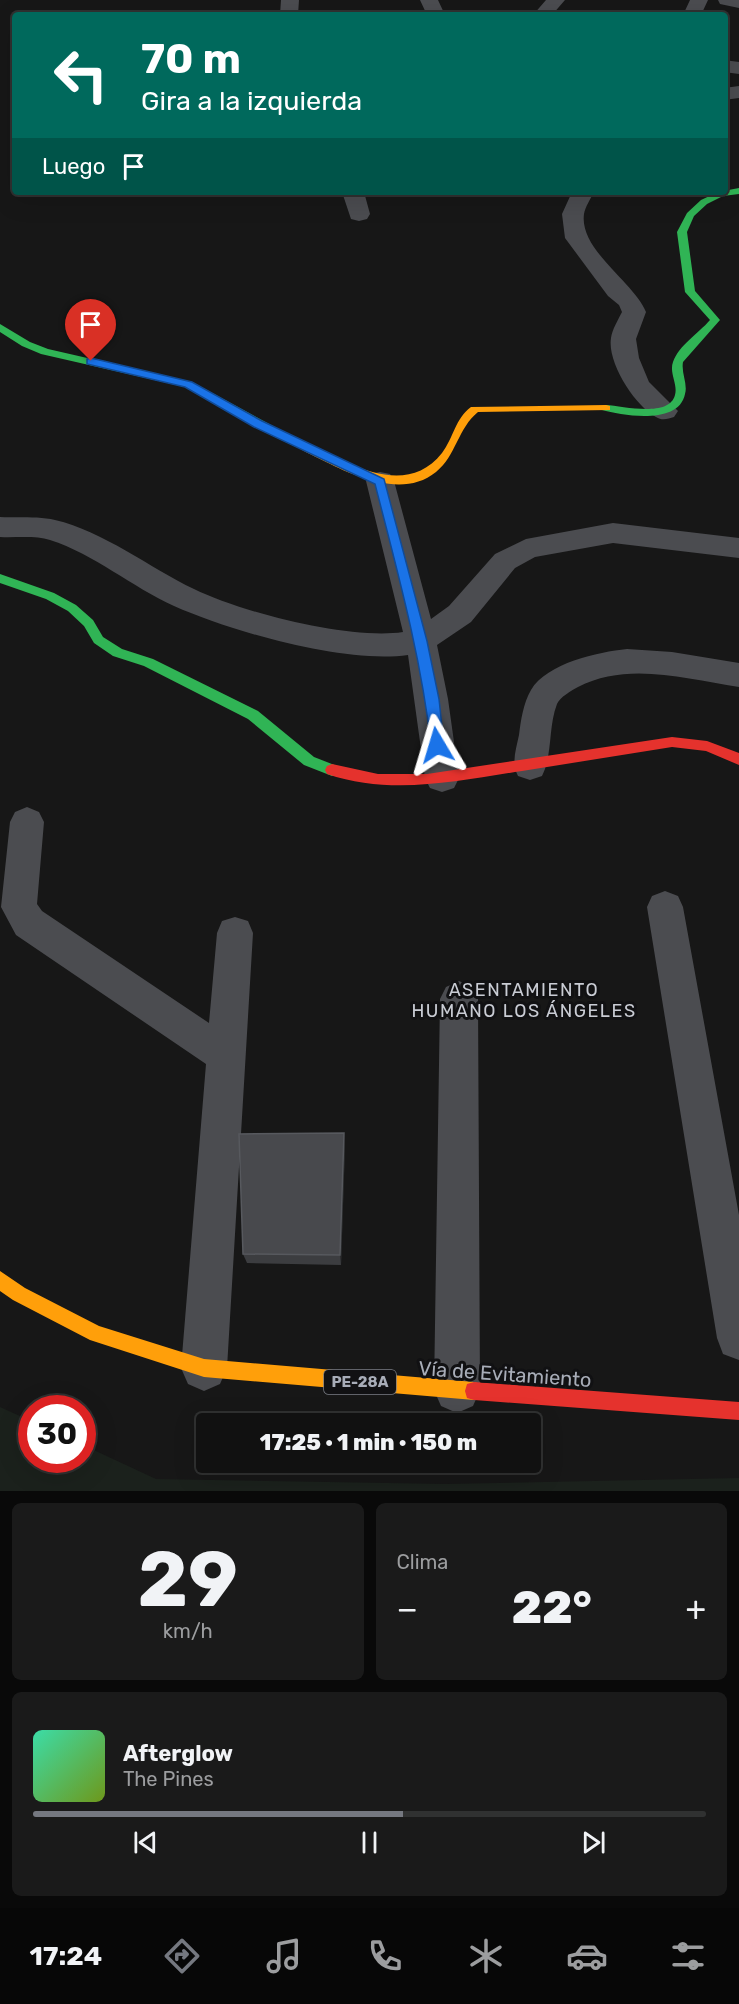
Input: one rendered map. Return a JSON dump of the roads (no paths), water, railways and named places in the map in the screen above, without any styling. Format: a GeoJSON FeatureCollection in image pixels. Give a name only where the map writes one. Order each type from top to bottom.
{"type":"FeatureCollection","features":[{"type":"Feature","properties":{"kind":"main road"},"geometry":{"type":"LineString","coordinates":[[0,327],[26,344],[45,352],[188,384],[258,424],[380,481],[408,481],[432,471],[446,454],[461,419],[475,409],[609,408],[656,413],[673,407],[680,395],[676,368],[679,359],[692,344],[705,334],[715,320],[690,291],[687,255],[682,244],[682,230],[697,207],[718,195]]}},
{"type":"Feature","properties":{"kind":"main road"},"geometry":{"type":"LineString","coordinates":[[0,578],[50,596],[72,608],[90,623],[98,640],[118,653],[148,662],[253,715],[309,761],[355,778],[383,780],[442,778],[672,742],[694,742],[739,759]]}},
{"type":"Feature","properties":{"kind":"main road","name":"Vía de Evitamiento"},"geometry":{"type":"LineString","coordinates":[[0,1280],[19,1294],[96,1334],[204,1368],[739,1411]]}},
{"type":"Feature","properties":{"kind":"street"},"geometry":{"type":"LineString","coordinates":[[545,12],[556,0]]}},
{"type":"Feature","properties":{"kind":"street"},"geometry":{"type":"LineString","coordinates":[[727,0],[739,2]]}},
{"type":"Feature","properties":{"kind":"street"},"geometry":{"type":"LineString","coordinates":[[354,195],[358,214]]}},
{"type":"Feature","properties":{"kind":"street"},"geometry":{"type":"LineString","coordinates":[[582,195],[573,214],[577,238],[617,291],[630,302],[634,312],[623,339],[626,358],[638,386],[666,411]]}},
{"type":"Feature","properties":{"kind":"street"},"geometry":{"type":"LineString","coordinates":[[380,481],[421,641],[432,699],[442,778]]}},
{"type":"Feature","properties":{"kind":"street"},"geometry":{"type":"LineString","coordinates":[[0,527],[52,529],[86,544],[184,598],[251,622],[356,645],[394,645],[421,641],[460,614],[491,574],[505,561],[526,549],[614,533],[739,548]]}},
{"type":"Feature","properties":{"kind":"street"},"geometry":{"type":"LineString","coordinates":[[530,766],[543,698],[555,686],[586,668],[607,662],[631,660],[739,675]]}},
{"type":"Feature","properties":{"kind":"street"},"geometry":{"type":"LineString","coordinates":[[27,822],[19,907],[30,923],[200,1039],[228,1055]]}},
{"type":"Feature","properties":{"kind":"street"},"geometry":{"type":"LineString","coordinates":[[665,907],[739,1338]]}},
{"type":"Feature","properties":{"kind":"street"},"geometry":{"type":"LineString","coordinates":[[204,1368],[235,933]]}},
{"type":"Feature","properties":{"kind":"street"},"geometry":{"type":"LineString","coordinates":[[457,1390],[459,999]]}},
{"type":"Feature","properties":{"kind":"district","name":"ASENTAMIENTO HUMANO LOS ÁNGELES"},"geometry":{"type":"Point","coordinates":[524,1000]}}]}
